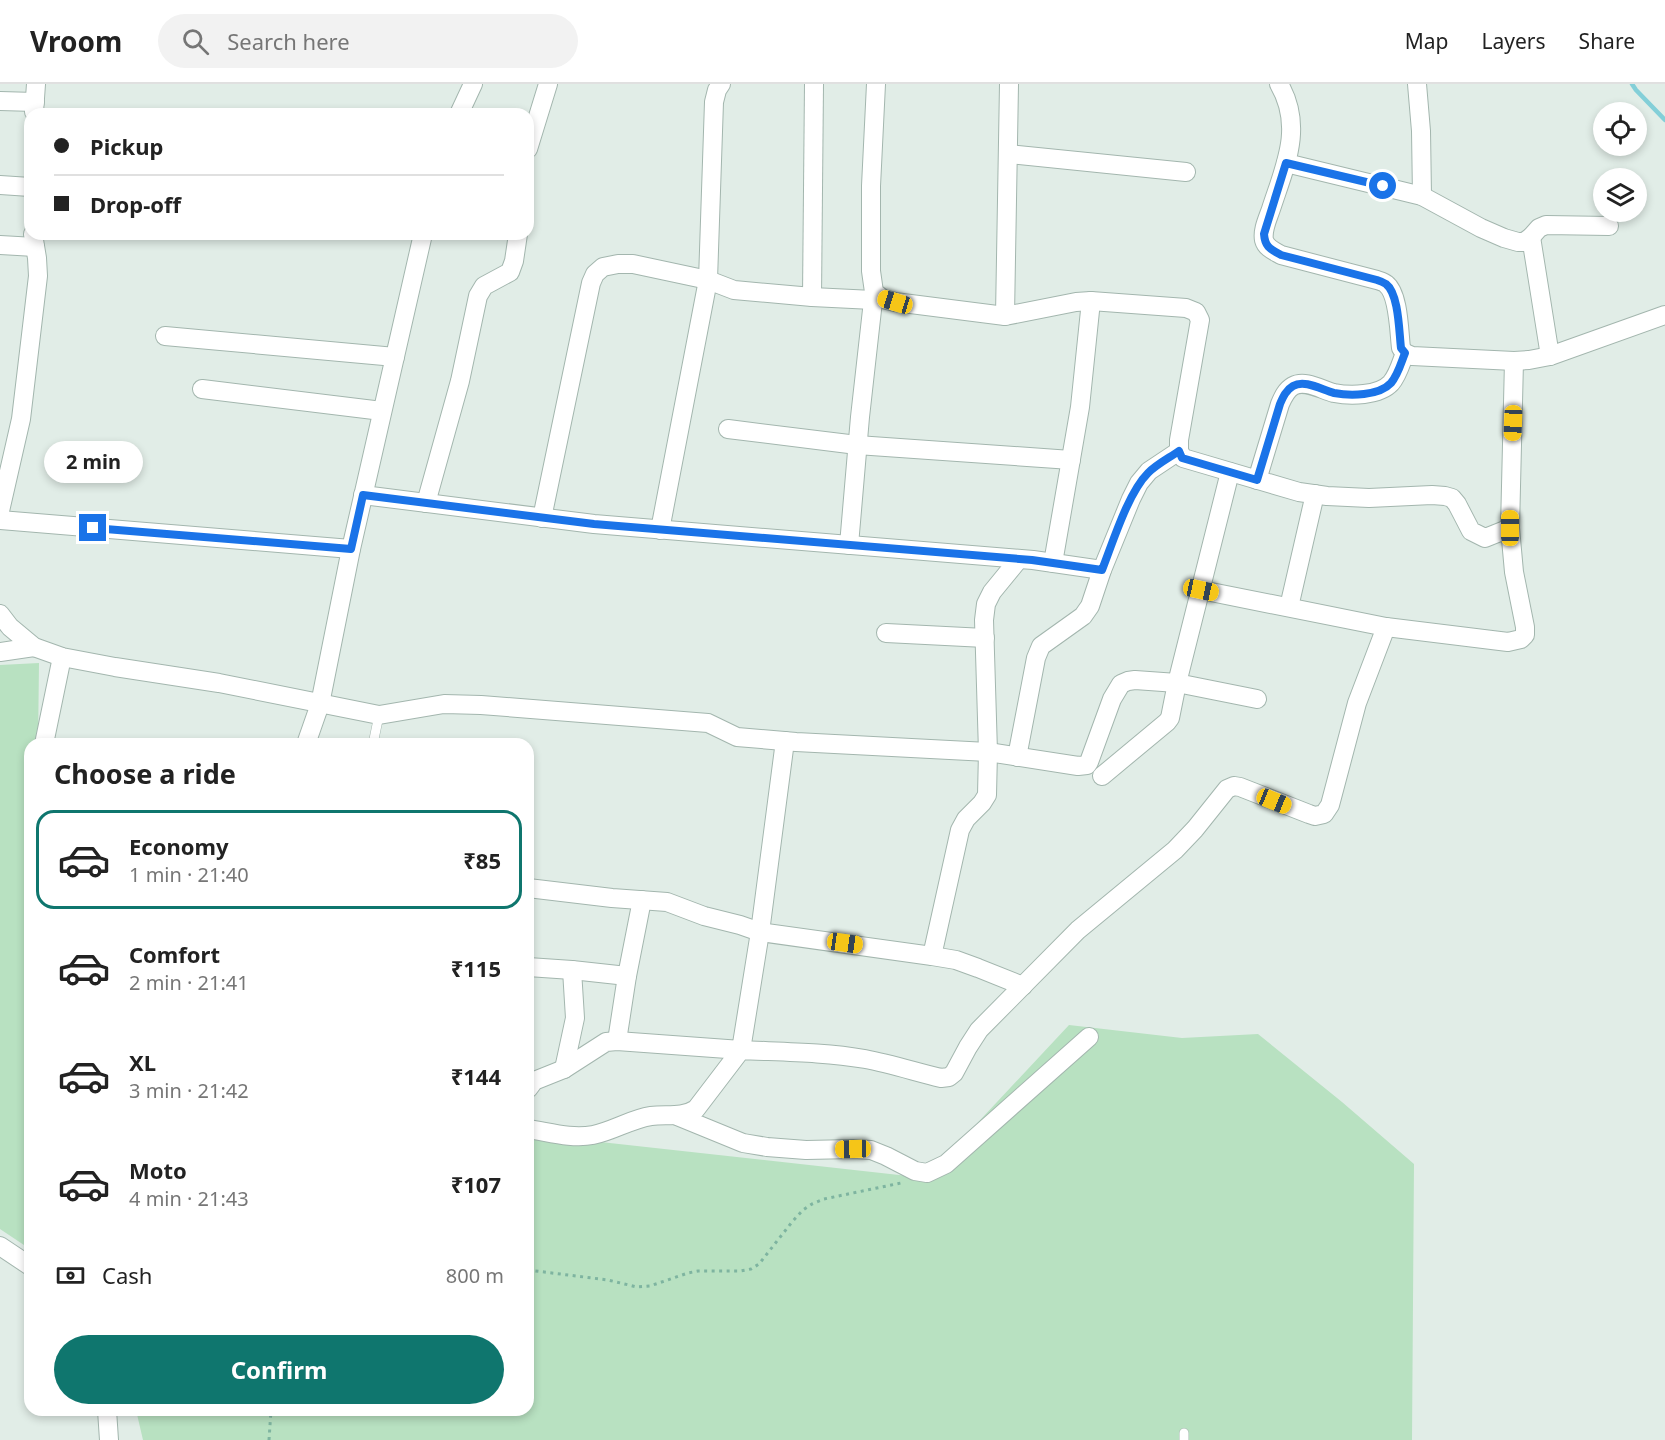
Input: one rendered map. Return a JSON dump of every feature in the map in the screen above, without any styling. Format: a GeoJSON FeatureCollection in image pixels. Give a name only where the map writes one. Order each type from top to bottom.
{"type":"FeatureCollection","features":[{"type":"Feature","properties":{"kind":"street"},"geometry":{"type":"LineString","coordinates":[[462,108],[472,84]]}},
{"type":"Feature","properties":{"kind":"street"},"geometry":{"type":"LineString","coordinates":[[534,130],[548,84]]}},
{"type":"Feature","properties":{"kind":"street"},"geometry":{"type":"LineString","coordinates":[[660,530],[708,280],[714,102],[721,84]]}},
{"type":"Feature","properties":{"kind":"street"},"geometry":{"type":"LineString","coordinates":[[812,297],[814,84]]}},
{"type":"Feature","properties":{"kind":"street"},"geometry":{"type":"LineString","coordinates":[[849,546],[873,296],[871,186],[876,84]]}},
{"type":"Feature","properties":{"kind":"street"},"geometry":{"type":"LineString","coordinates":[[1005,316],[1010,84]]}},
{"type":"Feature","properties":{"kind":"street"},"geometry":{"type":"LineString","coordinates":[[1279,84],[1289,106],[1292,127],[1291,148],[1267,221],[1264,242],[1268,248],[1281,255],[1386,284],[1394,299],[1401,348],[1405,353],[1412,356],[1514,361],[1550,356],[1665,315]]}},
{"type":"Feature","properties":{"kind":"street"},"geometry":{"type":"LineString","coordinates":[[1417,84],[1422,131],[1422,196]]}},
{"type":"Feature","properties":{"kind":"street"},"geometry":{"type":"LineString","coordinates":[[0,100],[35,100]]}},
{"type":"Feature","properties":{"kind":"street"},"geometry":{"type":"LineString","coordinates":[[1008,154],[1186,172]]}},
{"type":"Feature","properties":{"kind":"street"},"geometry":{"type":"LineString","coordinates":[[1286,163],[1422,196],[1481,228],[1518,242],[1524,242],[1539,228],[1546,225],[1609,226]]}},
{"type":"Feature","properties":{"kind":"street"},"geometry":{"type":"LineString","coordinates":[[0,185],[24,187]]}},
{"type":"Feature","properties":{"kind":"street"},"geometry":{"type":"LineString","coordinates":[[1531,237],[1550,356]]}},
{"type":"Feature","properties":{"kind":"street"},"geometry":{"type":"LineString","coordinates":[[0,245],[34,240],[38,276],[17,443],[2,492],[0,511]]}},
{"type":"Feature","properties":{"kind":"street"},"geometry":{"type":"LineString","coordinates":[[308,738],[320,704],[351,549],[422,240]]}},
{"type":"Feature","properties":{"kind":"street"},"geometry":{"type":"LineString","coordinates":[[426,503],[460,381],[478,296],[484,286],[510,272],[517,240]]}},
{"type":"Feature","properties":{"kind":"street"},"geometry":{"type":"LineString","coordinates":[[542,518],[591,283],[595,274],[603,267],[633,264],[708,280],[734,290],[812,297],[873,296],[895,302],[1005,316],[1091,301],[1186,308],[1196,312],[1200,320],[1179,440],[1179,451],[1182,458],[1299,492],[1369,498],[1445,496],[1452,498],[1457,504],[1470,531],[1478,536],[1485,538],[1510,528]]}},
{"type":"Feature","properties":{"kind":"street"},"geometry":{"type":"LineString","coordinates":[[1053,563],[1080,407],[1091,301]]}},
{"type":"Feature","properties":{"kind":"street"},"geometry":{"type":"LineString","coordinates":[[165,336],[395,357]]}},
{"type":"Feature","properties":{"kind":"street"},"geometry":{"type":"LineString","coordinates":[[1257,480],[1285,393],[1302,383],[1333,393],[1349,394],[1383,389],[1392,383],[1405,353]]}},
{"type":"Feature","properties":{"kind":"street"},"geometry":{"type":"LineString","coordinates":[[1201,590],[1386,627],[1508,642],[1521,639],[1525,635],[1526,627],[1514,572],[1510,528],[1514,361]]}},
{"type":"Feature","properties":{"kind":"street"},"geometry":{"type":"LineString","coordinates":[[202,389],[382,411]]}},
{"type":"Feature","properties":{"kind":"street"},"geometry":{"type":"LineString","coordinates":[[728,429],[857,445],[1071,460]]}},
{"type":"Feature","properties":{"kind":"street"},"geometry":{"type":"LineString","coordinates":[[1017,757],[1036,658],[1041,646],[1083,616],[1090,606],[1102,570],[1139,483],[1149,471],[1179,451]]}},
{"type":"Feature","properties":{"kind":"street"},"geometry":{"type":"LineString","coordinates":[[1102,776],[1167,722],[1170,717],[1230,472]]}},
{"type":"Feature","properties":{"kind":"street"},"geometry":{"type":"LineString","coordinates":[[1289,608],[1315,494]]}},
{"type":"Feature","properties":{"kind":"street"},"geometry":{"type":"LineString","coordinates":[[363,495],[542,518],[660,530],[1019,559],[1102,570]]}},
{"type":"Feature","properties":{"kind":"street"},"geometry":{"type":"LineString","coordinates":[[0,520],[351,549]]}},
{"type":"Feature","properties":{"kind":"street"},"geometry":{"type":"LineString","coordinates":[[932,956],[960,830],[966,819],[987,795],[984,620],[986,604],[992,592],[1019,559]]}},
{"type":"Feature","properties":{"kind":"street"},"geometry":{"type":"LineString","coordinates":[[0,614],[10,627],[34,647],[62,657],[219,683],[379,715],[444,704],[481,705],[708,723],[737,737],[988,752],[1078,766],[1087,765],[1092,758],[1112,699],[1121,684],[1135,680],[1177,683],[1257,699]]}},
{"type":"Feature","properties":{"kind":"street"},"geometry":{"type":"LineString","coordinates":[[534,1081],[564,1069],[606,1041],[803,1052],[866,1060],[941,1078],[949,1077],[979,1030],[1078,930],[1176,850],[1230,787],[1240,787],[1315,816],[1324,814],[1330,805],[1357,703],[1386,627]]}},
{"type":"Feature","properties":{"kind":"street"},"geometry":{"type":"LineString","coordinates":[[886,633],[985,638]]}},
{"type":"Feature","properties":{"kind":"street"},"geometry":{"type":"LineString","coordinates":[[0,652],[34,647]]}},
{"type":"Feature","properties":{"kind":"street"},"geometry":{"type":"LineString","coordinates":[[45,738],[62,657]]}},
{"type":"Feature","properties":{"kind":"street"},"geometry":{"type":"LineString","coordinates":[[534,1130],[561,1135],[592,1135],[650,1116],[689,1114],[696,1109],[741,1050],[760,932],[785,741]]}},
{"type":"Feature","properties":{"kind":"street"},"geometry":{"type":"LineString","coordinates":[[534,889],[667,902],[704,916],[760,932],[956,960],[1023,986]]}},
{"type":"Feature","properties":{"kind":"street"},"geometry":{"type":"LineString","coordinates":[[617,1041],[642,900]]}},
{"type":"Feature","properties":{"kind":"street"},"geometry":{"type":"LineString","coordinates":[[534,967],[627,976]]}},
{"type":"Feature","properties":{"kind":"street"},"geometry":{"type":"LineString","coordinates":[[564,1069],[574,1018],[572,970]]}},
{"type":"Feature","properties":{"kind":"street"},"geometry":{"type":"LineString","coordinates":[[677,1116],[743,1143],[806,1150],[871,1150],[915,1171],[927,1173],[946,1164],[1089,1037]]}},
{"type":"Feature","properties":{"kind":"street"},"geometry":{"type":"LineString","coordinates":[[0,1246],[24,1262]]}},
{"type":"Feature","properties":{"kind":"street"},"geometry":{"type":"LineString","coordinates":[[108,1416],[110,1440]]}},
{"type":"Feature","properties":{"kind":"lane"},"geometry":{"type":"LineString","coordinates":[[373,738],[379,715]]}},
{"type":"Feature","properties":{"kind":"path"},"geometry":{"type":"LineString","coordinates":[[534,1271],[608,1280],[637,1287],[650,1286],[699,1271],[751,1269],[759,1264],[803,1210],[812,1204],[900,1183],[927,1173]]}},
{"type":"Feature","properties":{"kind":"path"},"geometry":{"type":"LineString","coordinates":[[269,1440],[271,1416]]}},
{"type":"Feature","properties":{"kind":"green space"},"geometry":{"type":"Polygon","coordinates":[[[39,663],[38,738],[24,738],[24,1245],[0,1229],[0,665],[39,663]]]}},
{"type":"Feature","properties":{"kind":"green space"},"geometry":{"type":"Polygon","coordinates":[[[1069,1025],[1182,1038],[1258,1034],[1414,1164],[1412,1440],[143,1440],[137,1416],[534,1416],[534,1135],[926,1178],[1069,1025]]]}},
{"type":"Feature","properties":{"kind":"waterway"},"geometry":{"type":"LineString","coordinates":[[1632,84],[1665,120]]}},
{"type":"Feature","properties":{"kind":"route"},"geometry":{"type":"LineString","coordinates":[[93,528],[351,549],[363,495],[594,524],[1032,560],[1102,570],[1139,483],[1149,471],[1179,451],[1182,458],[1257,480],[1280,404],[1285,393],[1294,386],[1302,383],[1333,393],[1349,394],[1373,392],[1392,383],[1405,353],[1401,348],[1396,305],[1392,292],[1386,284],[1281,255],[1268,248],[1264,242],[1267,221],[1286,163],[1383,186]]}}]}
